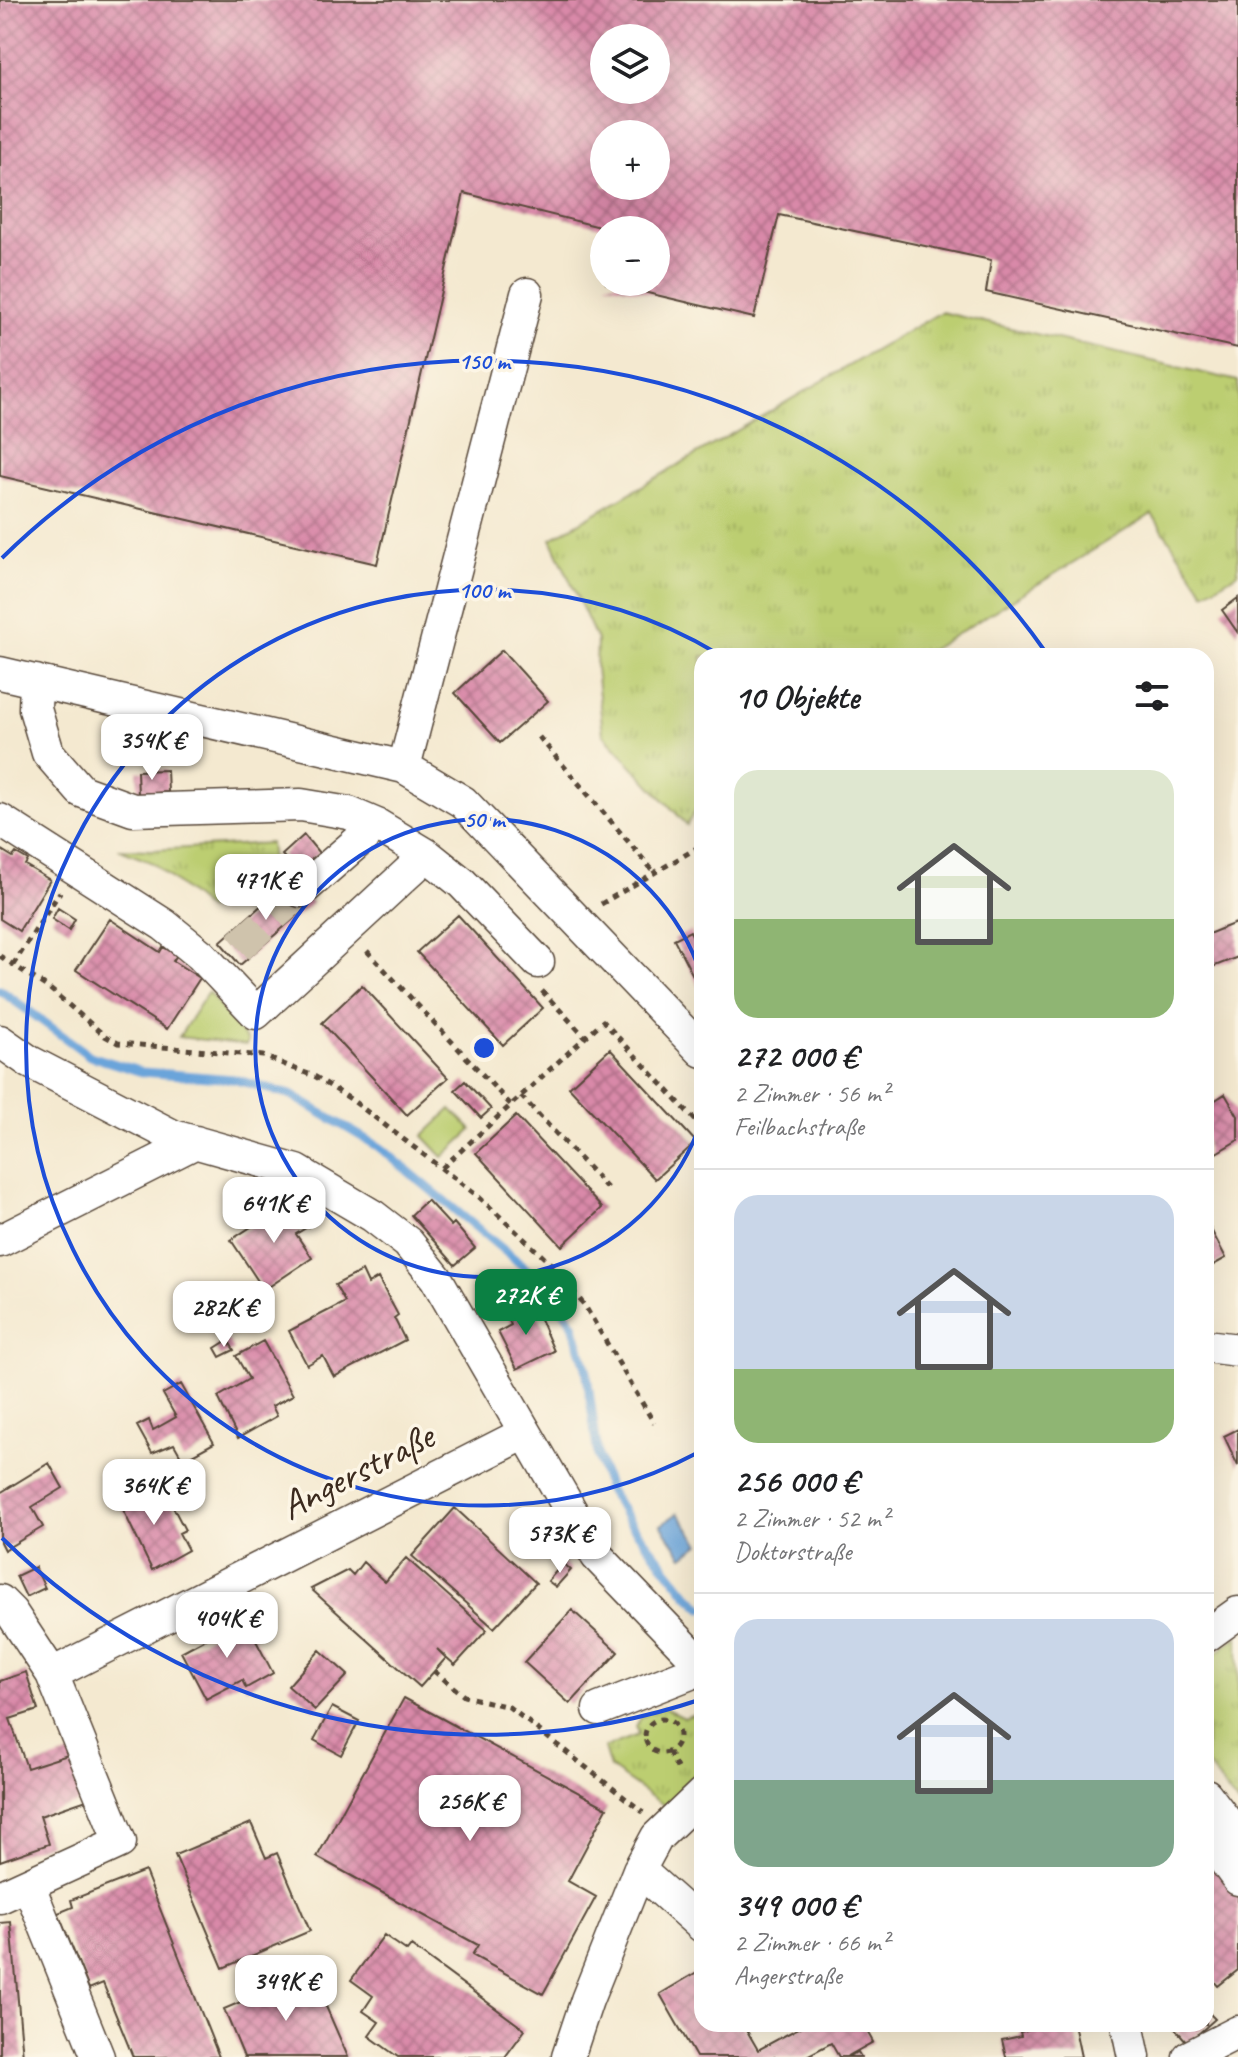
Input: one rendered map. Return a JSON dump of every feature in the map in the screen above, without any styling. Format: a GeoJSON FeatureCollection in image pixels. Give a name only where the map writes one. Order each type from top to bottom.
{"type":"FeatureCollection","features":[{"type":"Feature","properties":{"kind":"street"},"geometry":{"type":"LineString","coordinates":[[404,767],[527,294]]}},
{"type":"Feature","properties":{"kind":"street"},"geometry":{"type":"LineString","coordinates":[[0,673],[404,767],[463,802],[694,1043]]}},
{"type":"Feature","properties":{"kind":"street"},"geometry":{"type":"LineString","coordinates":[[36,681],[35,709],[48,753],[81,791],[133,810],[301,805],[349,813],[377,825],[427,855],[462,883],[538,962]]}},
{"type":"Feature","properties":{"kind":"street"},"geometry":{"type":"LineString","coordinates":[[0,820],[176,935],[201,955],[256,1013],[427,855]]}},
{"type":"Feature","properties":{"kind":"street"},"geometry":{"type":"LineString","coordinates":[[301,891],[377,825]]}},
{"type":"Feature","properties":{"kind":"street"},"geometry":{"type":"LineString","coordinates":[[0,1041],[30,1062],[173,1136],[297,1171],[373,1216],[408,1243],[436,1278],[597,1556],[694,1657]]}},
{"type":"Feature","properties":{"kind":"street"},"geometry":{"type":"LineString","coordinates":[[0,1241],[196,1142]]}},
{"type":"Feature","properties":{"kind":"street"},"geometry":{"type":"LineString","coordinates":[[1214,1347],[1238,1350]]}},
{"type":"Feature","properties":{"kind":"street","name":"Angerstraße"},"geometry":{"type":"LineString","coordinates":[[52,1674],[525,1433]]}},
{"type":"Feature","properties":{"kind":"street"},"geometry":{"type":"LineString","coordinates":[[0,1601],[11,1612],[52,1674],[120,1842],[14,1892],[98,2057]]}},
{"type":"Feature","properties":{"kind":"street"},"geometry":{"type":"LineString","coordinates":[[1214,1630],[1238,1613]]}},
{"type":"Feature","properties":{"kind":"street"},"geometry":{"type":"LineString","coordinates":[[599,1709],[694,1671]]}},
{"type":"Feature","properties":{"kind":"street"},"geometry":{"type":"LineString","coordinates":[[568,2057],[587,2000],[639,1870],[657,1837],[694,1802]]}},
{"type":"Feature","properties":{"kind":"street"},"geometry":{"type":"LineString","coordinates":[[1214,1806],[1238,1837]]}},
{"type":"Feature","properties":{"kind":"street"},"geometry":{"type":"LineString","coordinates":[[1214,1846],[1238,1879]]}},
{"type":"Feature","properties":{"kind":"street"},"geometry":{"type":"LineString","coordinates":[[639,1870],[694,1919]]}},
{"type":"Feature","properties":{"kind":"street"},"geometry":{"type":"LineString","coordinates":[[1129,2032],[1134,2057]]}},
{"type":"Feature","properties":{"kind":"street"},"geometry":{"type":"LineString","coordinates":[[1189,2057],[1238,2032]]}},
{"type":"Feature","properties":{"kind":"path"},"geometry":{"type":"LineString","coordinates":[[539,737],[655,873]]}},
{"type":"Feature","properties":{"kind":"path"},"geometry":{"type":"LineString","coordinates":[[576,919],[694,850]]}},
{"type":"Feature","properties":{"kind":"path"},"geometry":{"type":"LineString","coordinates":[[13,965],[75,868]]}},
{"type":"Feature","properties":{"kind":"path"},"geometry":{"type":"LineString","coordinates":[[347,930],[511,1105]]}},
{"type":"Feature","properties":{"kind":"path"},"geometry":{"type":"LineString","coordinates":[[0,956],[50,989],[105,1036],[118,1043],[263,1056],[316,1077],[352,1100],[479,1197],[552,1265],[585,1306],[654,1423]]}},
{"type":"Feature","properties":{"kind":"path"},"geometry":{"type":"LineString","coordinates":[[442,1168],[603,1021],[694,1119]]}},
{"type":"Feature","properties":{"kind":"path"},"geometry":{"type":"LineString","coordinates":[[521,1096],[607,1188]]}},
{"type":"Feature","properties":{"kind":"path"},"geometry":{"type":"LineString","coordinates":[[434,1671],[464,1696],[509,1707],[665,1829]]}},
{"type":"Feature","properties":{"kind":"path"},"geometry":{"type":"LineString","coordinates":[[655,1721],[668,1721],[677,1729],[678,1743],[669,1752],[656,1752],[647,1743],[646,1730],[655,1721]]}},
{"type":"Feature","properties":{"kind":"green space"},"geometry":{"type":"Polygon","coordinates":[[[941,312],[1238,381],[1238,573],[1205,593],[1152,514],[934,648],[694,648],[694,812],[687,825],[603,734],[596,668],[597,640],[551,539],[941,312]]]}},
{"type":"Feature","properties":{"kind":"green space"},"geometry":{"type":"Polygon","coordinates":[[[270,843],[272,862],[219,909],[207,909],[153,863],[118,849],[153,850],[270,843]]]}},
{"type":"Feature","properties":{"kind":"green space"},"geometry":{"type":"Polygon","coordinates":[[[208,992],[248,1041],[246,1045],[179,1037],[208,992]]]}},
{"type":"Feature","properties":{"kind":"green space"},"geometry":{"type":"Polygon","coordinates":[[[451,1109],[472,1130],[443,1157],[423,1136],[451,1109]]]}},
{"type":"Feature","properties":{"kind":"green space"},"geometry":{"type":"Polygon","coordinates":[[[1238,1636],[1238,1805],[1214,1774],[1214,1655],[1238,1636]]]}},
{"type":"Feature","properties":{"kind":"green space"},"geometry":{"type":"Polygon","coordinates":[[[663,1707],[684,1718],[694,1714],[694,1785],[668,1808],[610,1768],[604,1748],[638,1735],[636,1726],[641,1717],[663,1707]]]}},
{"type":"Feature","properties":{"kind":"water"},"geometry":{"type":"Polygon","coordinates":[[[678,1513],[694,1536],[694,1548],[683,1556],[661,1525],[678,1513]]]}},
{"type":"Feature","properties":{"kind":"building"},"geometry":{"type":"Polygon","coordinates":[[[0,0],[1238,0],[1238,348],[986,292],[991,260],[779,215],[754,318],[660,296],[670,296],[670,216],[590,216],[590,224],[464,193],[377,564],[0,476],[0,0]]]}},
{"type":"Feature","properties":{"kind":"building"},"geometry":{"type":"Polygon","coordinates":[[[1238,598],[1238,633],[1222,610],[1238,598]]]}},
{"type":"Feature","properties":{"kind":"building"},"geometry":{"type":"Polygon","coordinates":[[[502,650],[548,701],[500,743],[455,693],[502,650]]]}},
{"type":"Feature","properties":{"kind":"building"},"geometry":{"type":"Polygon","coordinates":[[[167,770],[168,792],[138,794],[137,771],[167,770]]]}},
{"type":"Feature","properties":{"kind":"building"},"geometry":{"type":"Polygon","coordinates":[[[304,835],[319,853],[297,872],[282,855],[304,835]]]}},
{"type":"Feature","properties":{"kind":"building"},"geometry":{"type":"Polygon","coordinates":[[[0,849],[13,857],[16,853],[28,860],[25,865],[50,880],[19,931],[0,919],[0,849]]]}},
{"type":"Feature","properties":{"kind":"building"},"geometry":{"type":"Polygon","coordinates":[[[291,879],[312,903],[240,965],[220,942],[291,879]]]}},
{"type":"Feature","properties":{"kind":"building"},"geometry":{"type":"Polygon","coordinates":[[[58,908],[75,919],[69,930],[52,919],[58,908]]]}},
{"type":"Feature","properties":{"kind":"building"},"geometry":{"type":"Polygon","coordinates":[[[458,915],[543,1008],[503,1045],[417,952],[458,915]]]}},
{"type":"Feature","properties":{"kind":"building"},"geometry":{"type":"Polygon","coordinates":[[[110,919],[160,952],[163,947],[177,955],[173,961],[200,978],[167,1029],[76,970],[110,919]]]}},
{"type":"Feature","properties":{"kind":"building"},"geometry":{"type":"Polygon","coordinates":[[[1238,922],[1238,957],[1214,966],[1214,932],[1238,922]]]}},
{"type":"Feature","properties":{"kind":"building"},"geometry":{"type":"Polygon","coordinates":[[[690,931],[694,939],[694,978],[674,939],[690,931]]]}},
{"type":"Feature","properties":{"kind":"building"},"geometry":{"type":"Polygon","coordinates":[[[362,985],[448,1078],[407,1115],[322,1023],[362,985]]]}},
{"type":"Feature","properties":{"kind":"building"},"geometry":{"type":"Polygon","coordinates":[[[610,1049],[694,1140],[694,1144],[655,1179],[569,1087],[610,1049]]]}},
{"type":"Feature","properties":{"kind":"building"},"geometry":{"type":"Polygon","coordinates":[[[465,1081],[491,1109],[481,1118],[455,1090],[465,1081]]]}},
{"type":"Feature","properties":{"kind":"building"},"geometry":{"type":"Polygon","coordinates":[[[1225,1094],[1238,1116],[1238,1140],[1214,1154],[1214,1101],[1225,1094]]]}},
{"type":"Feature","properties":{"kind":"building"},"geometry":{"type":"Polygon","coordinates":[[[516,1116],[602,1208],[562,1246],[476,1153],[516,1116]]]}},
{"type":"Feature","properties":{"kind":"building"},"geometry":{"type":"Polygon","coordinates":[[[292,1200],[309,1226],[296,1234],[312,1258],[264,1290],[231,1240],[292,1200]]]}},
{"type":"Feature","properties":{"kind":"building"},"geometry":{"type":"Polygon","coordinates":[[[427,1200],[451,1226],[454,1223],[475,1248],[455,1265],[411,1215],[427,1200]]]}},
{"type":"Feature","properties":{"kind":"building"},"geometry":{"type":"Polygon","coordinates":[[[1214,1235],[1226,1258],[1214,1265],[1214,1235]]]}},
{"type":"Feature","properties":{"kind":"building"},"geometry":{"type":"Polygon","coordinates":[[[362,1271],[368,1284],[378,1278],[398,1315],[394,1318],[405,1340],[334,1377],[323,1356],[307,1365],[289,1331],[345,1302],[335,1285],[362,1271]]]}},
{"type":"Feature","properties":{"kind":"building"},"geometry":{"type":"Polygon","coordinates":[[[533,1303],[554,1351],[517,1369],[498,1332],[511,1325],[507,1316],[533,1303]]]}},
{"type":"Feature","properties":{"kind":"building"},"geometry":{"type":"Polygon","coordinates":[[[228,1340],[234,1350],[220,1357],[215,1348],[228,1340]]]}},
{"type":"Feature","properties":{"kind":"building"},"geometry":{"type":"Polygon","coordinates":[[[263,1341],[293,1395],[272,1406],[277,1416],[238,1438],[218,1397],[249,1379],[236,1356],[263,1341]]]}},
{"type":"Feature","properties":{"kind":"building"},"geometry":{"type":"Polygon","coordinates":[[[181,1384],[214,1443],[183,1460],[174,1444],[152,1453],[137,1426],[149,1420],[153,1430],[176,1417],[163,1394],[181,1384]]]}},
{"type":"Feature","properties":{"kind":"building"},"geometry":{"type":"Polygon","coordinates":[[[1238,1429],[1238,1466],[1224,1436],[1238,1429]]]}},
{"type":"Feature","properties":{"kind":"building"},"geometry":{"type":"Polygon","coordinates":[[[49,1463],[63,1488],[32,1507],[43,1527],[4,1550],[0,1542],[0,1493],[49,1463]]]}},
{"type":"Feature","properties":{"kind":"building"},"geometry":{"type":"Polygon","coordinates":[[[145,1486],[157,1508],[170,1501],[185,1530],[179,1533],[188,1550],[152,1570],[118,1499],[145,1486]]]}},
{"type":"Feature","properties":{"kind":"building"},"geometry":{"type":"Polygon","coordinates":[[[455,1508],[536,1583],[494,1628],[412,1556],[455,1508]]]}},
{"type":"Feature","properties":{"kind":"building"},"geometry":{"type":"Polygon","coordinates":[[[406,1558],[487,1630],[455,1665],[437,1649],[446,1658],[420,1687],[311,1589],[348,1570],[353,1575],[363,1562],[385,1582],[406,1558]]]}},
{"type":"Feature","properties":{"kind":"building"},"geometry":{"type":"Polygon","coordinates":[[[563,1563],[571,1570],[556,1587],[548,1581],[563,1563]]]}},
{"type":"Feature","properties":{"kind":"building"},"geometry":{"type":"Polygon","coordinates":[[[35,1567],[45,1588],[26,1597],[16,1576],[35,1567]]]}},
{"type":"Feature","properties":{"kind":"building"},"geometry":{"type":"Polygon","coordinates":[[[572,1610],[618,1652],[570,1704],[524,1662],[572,1610]]]}},
{"type":"Feature","properties":{"kind":"building"},"geometry":{"type":"Polygon","coordinates":[[[244,1618],[273,1673],[246,1688],[242,1680],[206,1699],[181,1652],[244,1618]]]}},
{"type":"Feature","properties":{"kind":"building"},"geometry":{"type":"Polygon","coordinates":[[[320,1650],[348,1675],[315,1710],[288,1686],[320,1650]]]}},
{"type":"Feature","properties":{"kind":"building"},"geometry":{"type":"Polygon","coordinates":[[[26,1672],[38,1710],[10,1719],[27,1768],[71,1754],[87,1800],[40,1816],[49,1844],[0,1861],[0,1681],[26,1672]]]}},
{"type":"Feature","properties":{"kind":"building"},"geometry":{"type":"Polygon","coordinates":[[[404,1698],[607,1808],[568,1881],[596,1897],[543,1994],[472,1955],[478,1945],[317,1857],[404,1698]]]}},
{"type":"Feature","properties":{"kind":"building"},"geometry":{"type":"Polygon","coordinates":[[[332,1707],[359,1721],[341,1755],[314,1740],[332,1707]]]}},
{"type":"Feature","properties":{"kind":"building"},"geometry":{"type":"Polygon","coordinates":[[[251,1823],[266,1858],[277,1853],[310,1931],[223,1968],[175,1855],[251,1823]]]}},
{"type":"Feature","properties":{"kind":"building"},"geometry":{"type":"Polygon","coordinates":[[[1214,1865],[1238,1894],[1238,1970],[1218,1986],[1214,1981],[1214,1865]]]}},
{"type":"Feature","properties":{"kind":"building"},"geometry":{"type":"Polygon","coordinates":[[[145,1871],[219,2057],[133,2057],[103,1983],[89,1989],[58,1913],[73,1907],[71,1900],[145,1871]]]}},
{"type":"Feature","properties":{"kind":"building"},"geometry":{"type":"Polygon","coordinates":[[[11,1922],[23,2057],[0,2057],[0,1923],[11,1922]]]}},
{"type":"Feature","properties":{"kind":"building"},"geometry":{"type":"Polygon","coordinates":[[[384,1935],[407,1951],[411,1946],[525,2030],[505,2057],[398,2057],[369,2036],[379,2022],[363,2011],[373,1996],[351,1980],[384,1935]]]}},
{"type":"Feature","properties":{"kind":"building"},"geometry":{"type":"Polygon","coordinates":[[[311,1972],[348,2057],[244,2057],[224,2009],[311,1972]]]}},
{"type":"Feature","properties":{"kind":"building"},"geometry":{"type":"Polygon","coordinates":[[[694,1974],[694,2032],[748,2032],[758,2050],[791,2032],[867,2032],[873,2042],[848,2056],[858,2052],[861,2057],[839,2057],[831,2043],[805,2057],[696,2057],[660,1994],[694,1974]]]}},
{"type":"Feature","properties":{"kind":"building"},"geometry":{"type":"Polygon","coordinates":[[[1020,2032],[1076,2032],[1081,2057],[1006,2057],[1002,2040],[1021,2036],[1020,2032]]]}},
{"type":"Feature","properties":{"kind":"building"},"geometry":{"type":"Polygon","coordinates":[[[1178,2032],[1200,2032],[1188,2043],[1178,2032]]]}},
{"type":"Feature","properties":{"kind":"waterway"},"geometry":{"type":"LineString","coordinates":[[0,990],[90,1056],[142,1072],[234,1079],[291,1095],[379,1147],[523,1266],[555,1298],[573,1324],[586,1368],[598,1456],[609,1490],[631,1524],[694,1601]]}},
{"type":"Feature","properties":{"kind":"tunnel"},"geometry":{"type":"LineString","coordinates":[[238,947],[301,891]]}}]}
